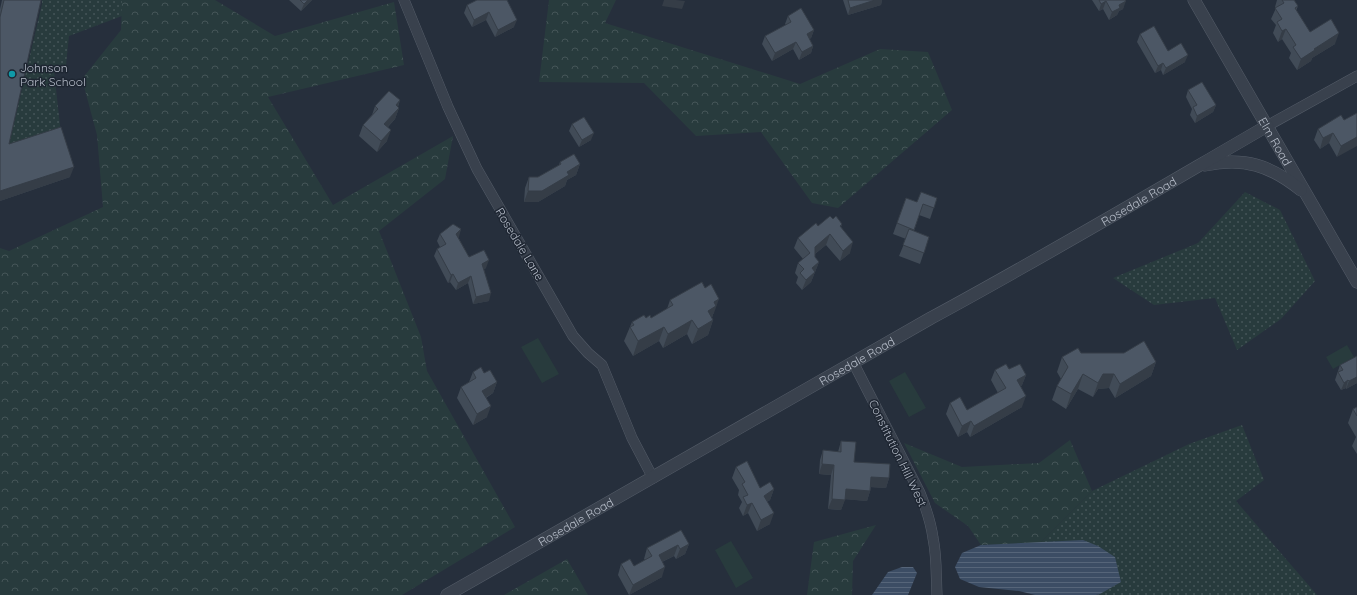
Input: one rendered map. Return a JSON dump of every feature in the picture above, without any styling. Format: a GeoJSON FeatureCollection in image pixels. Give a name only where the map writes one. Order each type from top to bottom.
{"type":"FeatureCollection","features":[{"type":"Feature","properties":{"kind":"street","name":"Rosedale Lane"},"geometry":{"type":"LineString","coordinates":[[404,0],[448,107],[477,169],[574,336],[588,353],[602,365],[632,438],[653,478]]}},
{"type":"Feature","properties":{"kind":"street","name":"Elm Road"},"geometry":{"type":"LineString","coordinates":[[1194,0],[1357,282]]}},
{"type":"Feature","properties":{"kind":"street"},"geometry":{"type":"LineString","coordinates":[[1267,126],[1357,76]]}},
{"type":"Feature","properties":{"kind":"street","name":"Rosedale Road"},"geometry":{"type":"LineString","coordinates":[[447,595],[930,318],[1010,275],[1267,126]]}},
{"type":"Feature","properties":{"kind":"street"},"geometry":{"type":"LineString","coordinates":[[1192,169],[1236,161],[1256,164],[1278,173],[1306,194]]}},
{"type":"Feature","properties":{"kind":"street","name":"Constitution Hill West"},"geometry":{"type":"LineString","coordinates":[[853,362],[920,493],[934,539],[937,595]]}},
{"type":"Feature","properties":{"kind":"green space"},"geometry":{"type":"Polygon","coordinates":[[[42,0],[122,0],[122,16],[69,36],[66,65],[54,71],[61,134],[8,149],[42,4],[42,0]]]}},
{"type":"Feature","properties":{"kind":"green space"},"geometry":{"type":"Polygon","coordinates":[[[122,0],[215,0],[275,36],[394,2],[404,65],[268,97],[333,205],[453,136],[445,179],[379,231],[421,337],[427,371],[515,527],[402,595],[0,595],[0,248],[9,251],[103,207],[97,135],[82,79],[121,30],[122,0]]]}},
{"type":"Feature","properties":{"kind":"green space"},"geometry":{"type":"Polygon","coordinates":[[[549,0],[616,0],[605,23],[800,84],[880,49],[928,52],[952,110],[838,208],[812,203],[761,132],[696,136],[644,83],[539,82],[549,0]]]}},
{"type":"Feature","properties":{"kind":"green space"},"geometry":{"type":"Polygon","coordinates":[[[1245,192],[1280,210],[1315,281],[1281,319],[1237,350],[1215,298],[1154,305],[1113,278],[1198,243],[1245,192]]]}},
{"type":"Feature","properties":{"kind":"green space"},"geometry":{"type":"Polygon","coordinates":[[[538,338],[559,374],[542,383],[521,347],[538,338]]]}},
{"type":"Feature","properties":{"kind":"green space"},"geometry":{"type":"Polygon","coordinates":[[[1347,345],[1354,357],[1333,369],[1326,357],[1347,345]]]}},
{"type":"Feature","properties":{"kind":"green space"},"geometry":{"type":"Polygon","coordinates":[[[905,372],[926,408],[909,417],[889,381],[905,372]]]}},
{"type":"Feature","properties":{"kind":"green space"},"geometry":{"type":"Polygon","coordinates":[[[1242,425],[1264,480],[1236,501],[1317,595],[1096,595],[1100,594],[1040,543],[1092,491],[1189,444],[1242,425]]]}},
{"type":"Feature","properties":{"kind":"green space"},"geometry":{"type":"Polygon","coordinates":[[[1070,440],[1092,491],[1040,543],[981,545],[968,526],[935,503],[904,443],[962,467],[1039,463],[1070,440]]]}},
{"type":"Feature","properties":{"kind":"green space"},"geometry":{"type":"Polygon","coordinates":[[[876,525],[853,561],[852,595],[807,595],[814,542],[876,525]]]}},
{"type":"Feature","properties":{"kind":"green space"},"geometry":{"type":"Polygon","coordinates":[[[731,541],[753,578],[736,588],[715,550],[731,541]]]}},
{"type":"Feature","properties":{"kind":"green space"},"geometry":{"type":"Polygon","coordinates":[[[567,559],[588,595],[504,595],[567,559]]]}},
{"type":"Feature","properties":{"kind":"water"},"geometry":{"type":"Polygon","coordinates":[[[1083,540],[1098,546],[1115,557],[1121,582],[1096,595],[1035,595],[1019,591],[979,587],[960,579],[955,567],[962,553],[981,545],[1083,540]]]}},
{"type":"Feature","properties":{"kind":"water"},"geometry":{"type":"Polygon","coordinates":[[[902,567],[913,567],[917,573],[908,595],[872,595],[888,572],[902,567]]]}},
{"type":"Feature","properties":{"kind":"building","name":"Johnson Park School"},"geometry":{"type":"Polygon","coordinates":[[[4,0],[41,0],[9,144],[61,127],[74,167],[0,191],[0,17],[4,0]]]}},
{"type":"Feature","properties":{"kind":"building"},"geometry":{"type":"Polygon","coordinates":[[[300,0],[308,0],[304,4],[300,0]]]}},
{"type":"Feature","properties":{"kind":"building"},"geometry":{"type":"Polygon","coordinates":[[[477,0],[507,0],[517,20],[498,30],[489,12],[474,20],[467,5],[477,0]]]}},
{"type":"Feature","properties":{"kind":"building"},"geometry":{"type":"Polygon","coordinates":[[[848,0],[875,0],[850,8],[848,0]]]}},
{"type":"Feature","properties":{"kind":"building"},"geometry":{"type":"Polygon","coordinates":[[[1099,0],[1126,1],[1119,5],[1120,8],[1112,12],[1106,1],[1101,4],[1099,0]]]}},
{"type":"Feature","properties":{"kind":"building"},"geometry":{"type":"Polygon","coordinates":[[[1282,0],[1294,0],[1298,6],[1295,8],[1310,32],[1331,19],[1339,33],[1301,59],[1293,47],[1296,45],[1286,29],[1282,31],[1277,22],[1282,19],[1275,8],[1284,3],[1282,0]]]}},
{"type":"Feature","properties":{"kind":"building"},"geometry":{"type":"Polygon","coordinates":[[[801,8],[814,30],[807,34],[813,46],[802,52],[796,42],[775,53],[765,36],[791,22],[788,16],[801,8]]]}},
{"type":"Feature","properties":{"kind":"building"},"geometry":{"type":"Polygon","coordinates":[[[1154,26],[1168,51],[1181,43],[1188,55],[1166,68],[1163,63],[1158,66],[1140,34],[1154,26]]]}},
{"type":"Feature","properties":{"kind":"building"},"geometry":{"type":"Polygon","coordinates":[[[1202,82],[1216,105],[1197,116],[1193,107],[1197,105],[1188,90],[1202,82]]]}},
{"type":"Feature","properties":{"kind":"building"},"geometry":{"type":"Polygon","coordinates":[[[389,91],[400,100],[396,105],[399,108],[384,124],[391,130],[381,141],[363,125],[378,109],[375,106],[389,91]]]}},
{"type":"Feature","properties":{"kind":"building"},"geometry":{"type":"Polygon","coordinates":[[[1357,113],[1357,137],[1341,146],[1333,133],[1323,138],[1318,129],[1341,115],[1344,120],[1357,113]]]}},
{"type":"Feature","properties":{"kind":"building"},"geometry":{"type":"Polygon","coordinates":[[[584,117],[594,133],[582,140],[572,124],[584,117]]]}},
{"type":"Feature","properties":{"kind":"building"},"geometry":{"type":"Polygon","coordinates":[[[574,154],[580,164],[567,172],[569,175],[542,191],[528,191],[529,177],[538,177],[561,164],[560,162],[574,154]]]}},
{"type":"Feature","properties":{"kind":"building"},"geometry":{"type":"Polygon","coordinates":[[[921,192],[937,198],[934,208],[923,204],[914,230],[897,223],[906,198],[917,202],[921,192]]]}},
{"type":"Feature","properties":{"kind":"building"},"geometry":{"type":"Polygon","coordinates":[[[830,216],[833,219],[836,216],[842,224],[840,226],[853,242],[843,251],[830,234],[815,247],[815,257],[819,262],[812,268],[815,272],[806,280],[800,273],[804,269],[798,263],[810,253],[798,238],[816,223],[818,226],[830,216]]]}},
{"type":"Feature","properties":{"kind":"building"},"geometry":{"type":"Polygon","coordinates":[[[453,224],[461,229],[456,234],[469,257],[484,250],[489,260],[482,264],[491,293],[476,297],[471,276],[458,283],[453,274],[451,275],[437,249],[446,244],[440,234],[453,224]]]}},
{"type":"Feature","properties":{"kind":"building"},"geometry":{"type":"Polygon","coordinates":[[[909,229],[929,237],[924,253],[903,245],[909,229]]]}},
{"type":"Feature","properties":{"kind":"building"},"geometry":{"type":"Polygon","coordinates":[[[702,282],[705,288],[711,284],[719,299],[714,302],[716,306],[708,311],[713,320],[698,329],[692,320],[668,334],[664,327],[638,341],[630,327],[634,325],[632,322],[644,315],[646,318],[650,315],[651,318],[673,305],[670,300],[702,282]]]}},
{"type":"Feature","properties":{"kind":"building"},"geometry":{"type":"Polygon","coordinates":[[[1144,341],[1156,362],[1120,384],[1114,374],[1103,374],[1098,383],[1083,374],[1071,394],[1057,386],[1068,367],[1062,357],[1078,348],[1081,353],[1124,353],[1144,341]]]}},
{"type":"Feature","properties":{"kind":"building"},"geometry":{"type":"Polygon","coordinates":[[[1357,356],[1357,377],[1344,383],[1338,372],[1343,370],[1340,365],[1357,356]]]}},
{"type":"Feature","properties":{"kind":"building"},"geometry":{"type":"Polygon","coordinates":[[[1006,364],[1009,369],[1020,364],[1026,375],[1017,380],[1026,396],[974,426],[971,421],[962,426],[950,403],[960,397],[967,410],[1006,388],[995,370],[1006,364]]]}},
{"type":"Feature","properties":{"kind":"building"},"geometry":{"type":"Polygon","coordinates":[[[481,367],[484,373],[490,370],[497,382],[482,391],[491,406],[477,414],[461,387],[476,378],[473,372],[481,367]]]}},
{"type":"Feature","properties":{"kind":"building"},"geometry":{"type":"Polygon","coordinates":[[[1357,407],[1357,416],[1353,409],[1357,407]]]}},
{"type":"Feature","properties":{"kind":"building"},"geometry":{"type":"Polygon","coordinates":[[[841,441],[856,442],[854,462],[890,464],[889,478],[871,477],[870,491],[846,489],[845,500],[832,499],[834,465],[822,464],[823,450],[841,452],[841,441]]]}},
{"type":"Feature","properties":{"kind":"building"},"geometry":{"type":"Polygon","coordinates":[[[747,461],[760,488],[770,482],[774,489],[764,496],[774,513],[761,520],[752,503],[747,505],[743,497],[748,495],[742,484],[745,482],[736,467],[747,461]]]}},
{"type":"Feature","properties":{"kind":"building"},"geometry":{"type":"Polygon","coordinates":[[[681,530],[689,544],[680,549],[678,545],[659,555],[665,567],[633,585],[621,564],[630,559],[634,566],[652,556],[647,548],[681,530]]]}},
{"type":"Feature","properties":{"kind":"place","name":"Johnson Park School"},"geometry":{"type":"Point","coordinates":[12,74]}}]}
